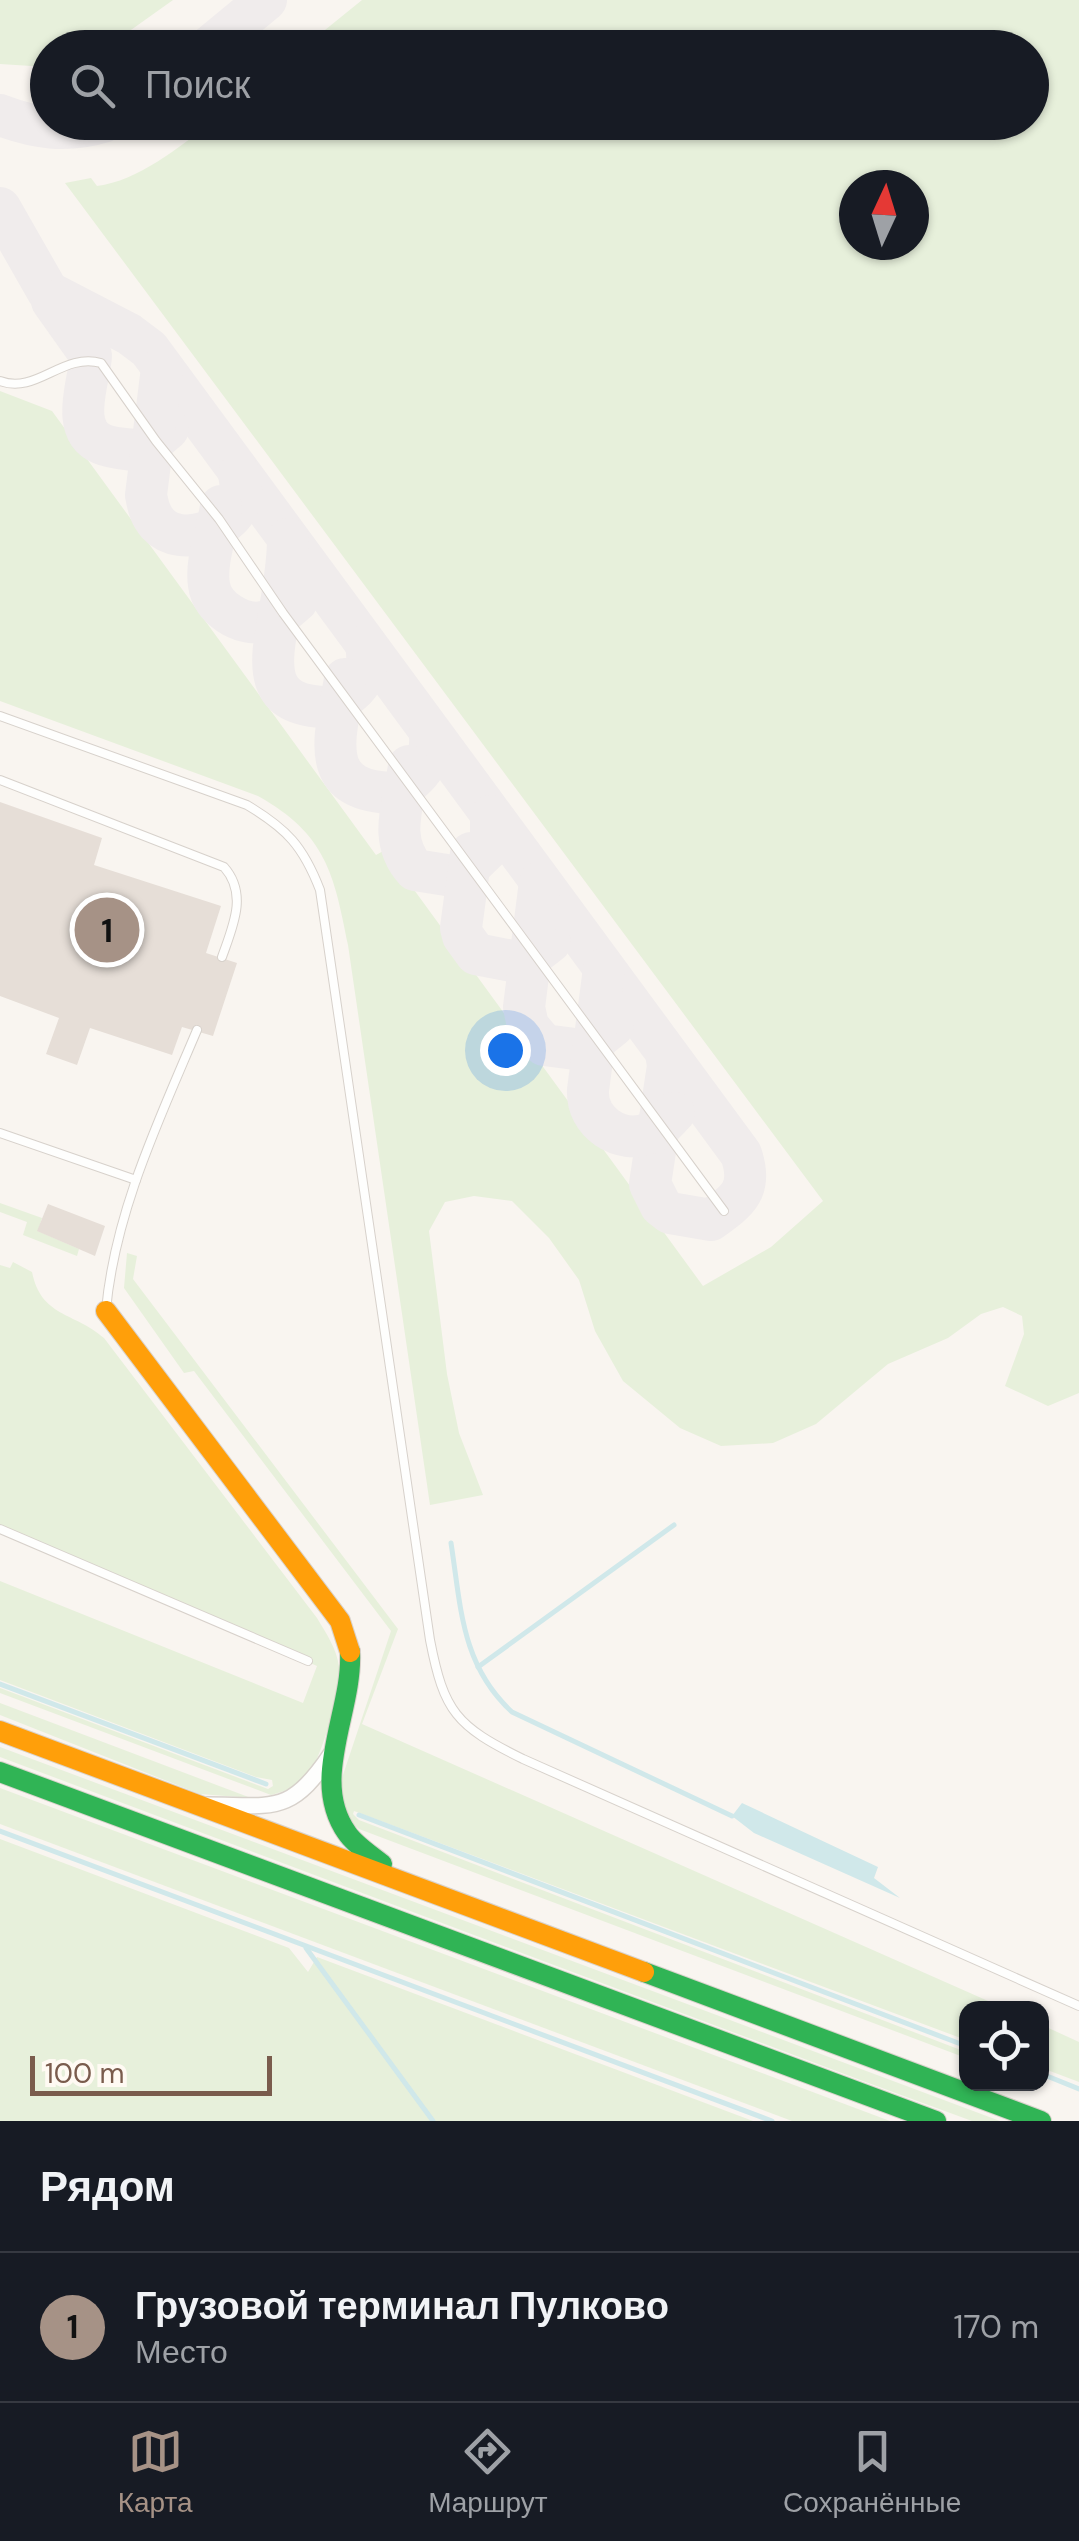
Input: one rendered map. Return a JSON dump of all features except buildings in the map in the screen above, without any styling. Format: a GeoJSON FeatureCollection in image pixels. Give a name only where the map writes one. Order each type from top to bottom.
{"type":"FeatureCollection","features":[{"type":"Feature","properties":{"kind":"main road"},"geometry":{"type":"LineString","coordinates":[[106,1311],[349,1638],[351,1693],[331,1754],[330,1792],[342,1827],[363,1853],[400,1879]]}},
{"type":"Feature","properties":{"kind":"main road"},"geometry":{"type":"LineString","coordinates":[[0,1731],[1042,2121]]}},
{"type":"Feature","properties":{"kind":"main road"},"geometry":{"type":"LineString","coordinates":[[0,1772],[936,2121]]}},
{"type":"Feature","properties":{"kind":"street"},"geometry":{"type":"LineString","coordinates":[[192,1805],[242,1808],[278,1803],[304,1788],[331,1754]]}},
{"type":"Feature","properties":{"kind":"lane"},"geometry":{"type":"LineString","coordinates":[[0,381],[26,384],[75,361],[100,363],[219,519],[283,612],[724,1211]]}},
{"type":"Feature","properties":{"kind":"lane"},"geometry":{"type":"LineString","coordinates":[[0,716],[247,805],[276,822],[296,841],[309,862],[320,890],[430,1640],[439,1686],[452,1712],[495,1745],[522,1758],[1079,2006]]}},
{"type":"Feature","properties":{"kind":"lane"},"geometry":{"type":"LineString","coordinates":[[0,780],[224,867],[235,879],[239,899],[222,957]]}},
{"type":"Feature","properties":{"kind":"lane"},"geometry":{"type":"LineString","coordinates":[[106,1311],[110,1273],[136,1180],[197,1030]]}},
{"type":"Feature","properties":{"kind":"lane"},"geometry":{"type":"LineString","coordinates":[[0,1134],[136,1180]]}},
{"type":"Feature","properties":{"kind":"lane"},"geometry":{"type":"LineString","coordinates":[[0,1530],[308,1661]]}},
{"type":"Feature","properties":{"kind":"green space"},"geometry":{"type":"Polygon","coordinates":[[[0,0],[173,0],[131,30],[30,30],[30,66],[0,64],[0,0]]]}},
{"type":"Feature","properties":{"kind":"green space"},"geometry":{"type":"Polygon","coordinates":[[[362,0],[1079,0],[1079,1393],[1048,1406],[1005,1386],[1024,1334],[1022,1316],[1003,1307],[981,1314],[948,1338],[888,1364],[816,1424],[773,1443],[721,1446],[680,1428],[623,1381],[595,1331],[579,1280],[549,1238],[512,1201],[474,1196],[445,1202],[429,1231],[447,1374],[459,1433],[483,1495],[430,1505],[348,945],[331,877],[313,841],[299,825],[258,796],[0,701],[0,391],[52,411],[376,855],[385,850],[703,1286],[771,1247],[823,1201],[65,183],[91,178],[97,186],[128,177],[187,140],[1049,140],[1049,30],[325,30],[362,0]]]}},
{"type":"Feature","properties":{"kind":"green space"},"geometry":{"type":"Polygon","coordinates":[[[0,1203],[42,1218],[38,1231],[79,1249],[77,1256],[23,1235],[27,1222],[0,1212],[0,1203]]]}},
{"type":"Feature","properties":{"kind":"green space"},"geometry":{"type":"Polygon","coordinates":[[[127,1253],[137,1256],[133,1279],[398,1629],[362,1724],[988,2001],[959,2001],[959,2037],[354,1811],[359,1820],[959,2049],[959,2055],[359,1829],[348,1820],[343,1811],[341,1781],[391,1631],[194,1371],[184,1373],[124,1288],[127,1253]]]}},
{"type":"Feature","properties":{"kind":"green space"},"geometry":{"type":"Polygon","coordinates":[[[13,1262],[32,1272],[36,1287],[51,1306],[104,1338],[331,1641],[339,1667],[334,1708],[312,1770],[294,1787],[271,1795],[0,1693],[0,1688],[268,1789],[273,1786],[272,1780],[0,1680],[0,1581],[303,1703],[317,1666],[0,1528],[0,1265],[10,1268],[13,1262]]]}},
{"type":"Feature","properties":{"kind":"green space"},"geometry":{"type":"Polygon","coordinates":[[[0,1703],[251,1798],[200,1794],[0,1715],[0,1703]]]}},
{"type":"Feature","properties":{"kind":"green space"},"geometry":{"type":"Polygon","coordinates":[[[0,1747],[1000,2121],[972,2121],[863,2081],[0,1757],[0,1747]]]}},
{"type":"Feature","properties":{"kind":"green space"},"geometry":{"type":"Polygon","coordinates":[[[0,1788],[890,2121],[792,2121],[0,1824],[0,1788]]]}},
{"type":"Feature","properties":{"kind":"green space"},"geometry":{"type":"Polygon","coordinates":[[[0,1839],[289,1948],[308,1972],[317,1957],[753,2121],[0,2121],[0,1839]]]}},
{"type":"Feature","properties":{"kind":"green space"},"geometry":{"type":"Polygon","coordinates":[[[1049,2028],[1079,2042],[1079,2082],[1049,2071],[1049,2028]]]}},
{"type":"Feature","properties":{"kind":"water"},"geometry":{"type":"Polygon","coordinates":[[[742,1803],[878,1867],[874,1878],[900,1898],[754,1833],[732,1816],[742,1803]]]}},
{"type":"Feature","properties":{"kind":"waterway"},"geometry":{"type":"LineString","coordinates":[[478,1667],[674,1525]]}},
{"type":"Feature","properties":{"kind":"waterway"},"geometry":{"type":"LineString","coordinates":[[451,1543],[461,1612],[473,1655],[482,1675],[512,1712],[732,1816]]}},
{"type":"Feature","properties":{"kind":"waterway"},"geometry":{"type":"LineString","coordinates":[[0,1684],[266,1784]]}},
{"type":"Feature","properties":{"kind":"waterway"},"geometry":{"type":"LineString","coordinates":[[359,1815],[959,2043]]}},
{"type":"Feature","properties":{"kind":"waterway"},"geometry":{"type":"LineString","coordinates":[[0,1831],[772,2121]]}},
{"type":"Feature","properties":{"kind":"waterway"},"geometry":{"type":"LineString","coordinates":[[306,1948],[433,2121]]}},
{"type":"Feature","properties":{"kind":"waterway"},"geometry":{"type":"LineString","coordinates":[[1049,2077],[1079,2089]]}},
{"type":"Feature","properties":{"kind":"taxiway"},"geometry":{"type":"LineString","coordinates":[[230,30],[266,0]]}},
{"type":"Feature","properties":{"kind":"taxiway"},"geometry":{"type":"LineString","coordinates":[[0,115],[30,124]]}},
{"type":"Feature","properties":{"kind":"taxiway"},"geometry":{"type":"LineString","coordinates":[[0,208],[48,292],[129,334],[149,349],[741,1154],[745,1176],[741,1193],[711,1220],[670,1213],[661,1206],[650,1184],[668,1066],[666,1053]]}},
{"type":"Feature","properties":{"kind":"taxiway"},"geometry":{"type":"LineString","coordinates":[[52,301],[91,356],[83,417],[92,437],[106,446],[142,451],[168,429]]}},
{"type":"Feature","properties":{"kind":"taxiway"},"geometry":{"type":"LineString","coordinates":[[162,368],[146,495],[155,521],[180,535],[218,527],[237,509],[241,494],[239,474]]}},
{"type":"Feature","properties":{"kind":"taxiway"},"geometry":{"type":"LineString","coordinates":[[221,506],[209,565],[209,585],[216,601],[229,614],[254,623],[273,619],[297,601]]}},
{"type":"Feature","properties":{"kind":"taxiway"},"geometry":{"type":"LineString","coordinates":[[288,539],[273,663],[281,690],[291,699],[308,705],[331,707],[361,682],[367,666],[366,645]]}},
{"type":"Feature","properties":{"kind":"taxiway"},"geometry":{"type":"LineString","coordinates":[[345,679],[336,757],[341,771],[352,783],[395,793],[423,768],[430,733]]}},
{"type":"Feature","properties":{"kind":"taxiway"},"geometry":{"type":"LineString","coordinates":[[409,766],[399,833],[406,858],[415,870],[459,877],[491,846],[491,816]]}},
{"type":"Feature","properties":{"kind":"taxiway"},"geometry":{"type":"LineString","coordinates":[[471,853],[461,928],[476,954],[523,963],[550,942]]}},
{"type":"Feature","properties":{"kind":"taxiway"},"geometry":{"type":"LineString","coordinates":[[540,882],[524,1007],[528,1026],[544,1045],[583,1050],[613,1026]]}},
{"type":"Feature","properties":{"kind":"taxiway"},"geometry":{"type":"LineString","coordinates":[[604,969],[588,1090],[593,1112],[607,1128],[627,1136],[654,1131],[674,1113]]}},
{"type":"Feature","properties":{"kind":"traffic: fast"},"geometry":{"type":"LineString","coordinates":[[350,1652],[332,1790],[336,1812],[347,1833],[382,1864]]}},
{"type":"Feature","properties":{"kind":"traffic: fast"},"geometry":{"type":"LineString","coordinates":[[0,1772],[936,2121]]}},
{"type":"Feature","properties":{"kind":"traffic: fast"},"geometry":{"type":"LineString","coordinates":[[644,1972],[1041,2121]]}},
{"type":"Feature","properties":{"kind":"traffic: slow"},"geometry":{"type":"LineString","coordinates":[[106,1311],[340,1621],[350,1652]]}},
{"type":"Feature","properties":{"kind":"traffic: slow"},"geometry":{"type":"LineString","coordinates":[[0,1731],[644,1972]]}},
{"type":"Feature","properties":{"kind":"place","name":"Грузовой терминал Пулково"},"geometry":{"type":"Point","coordinates":[107,930]}}]}
